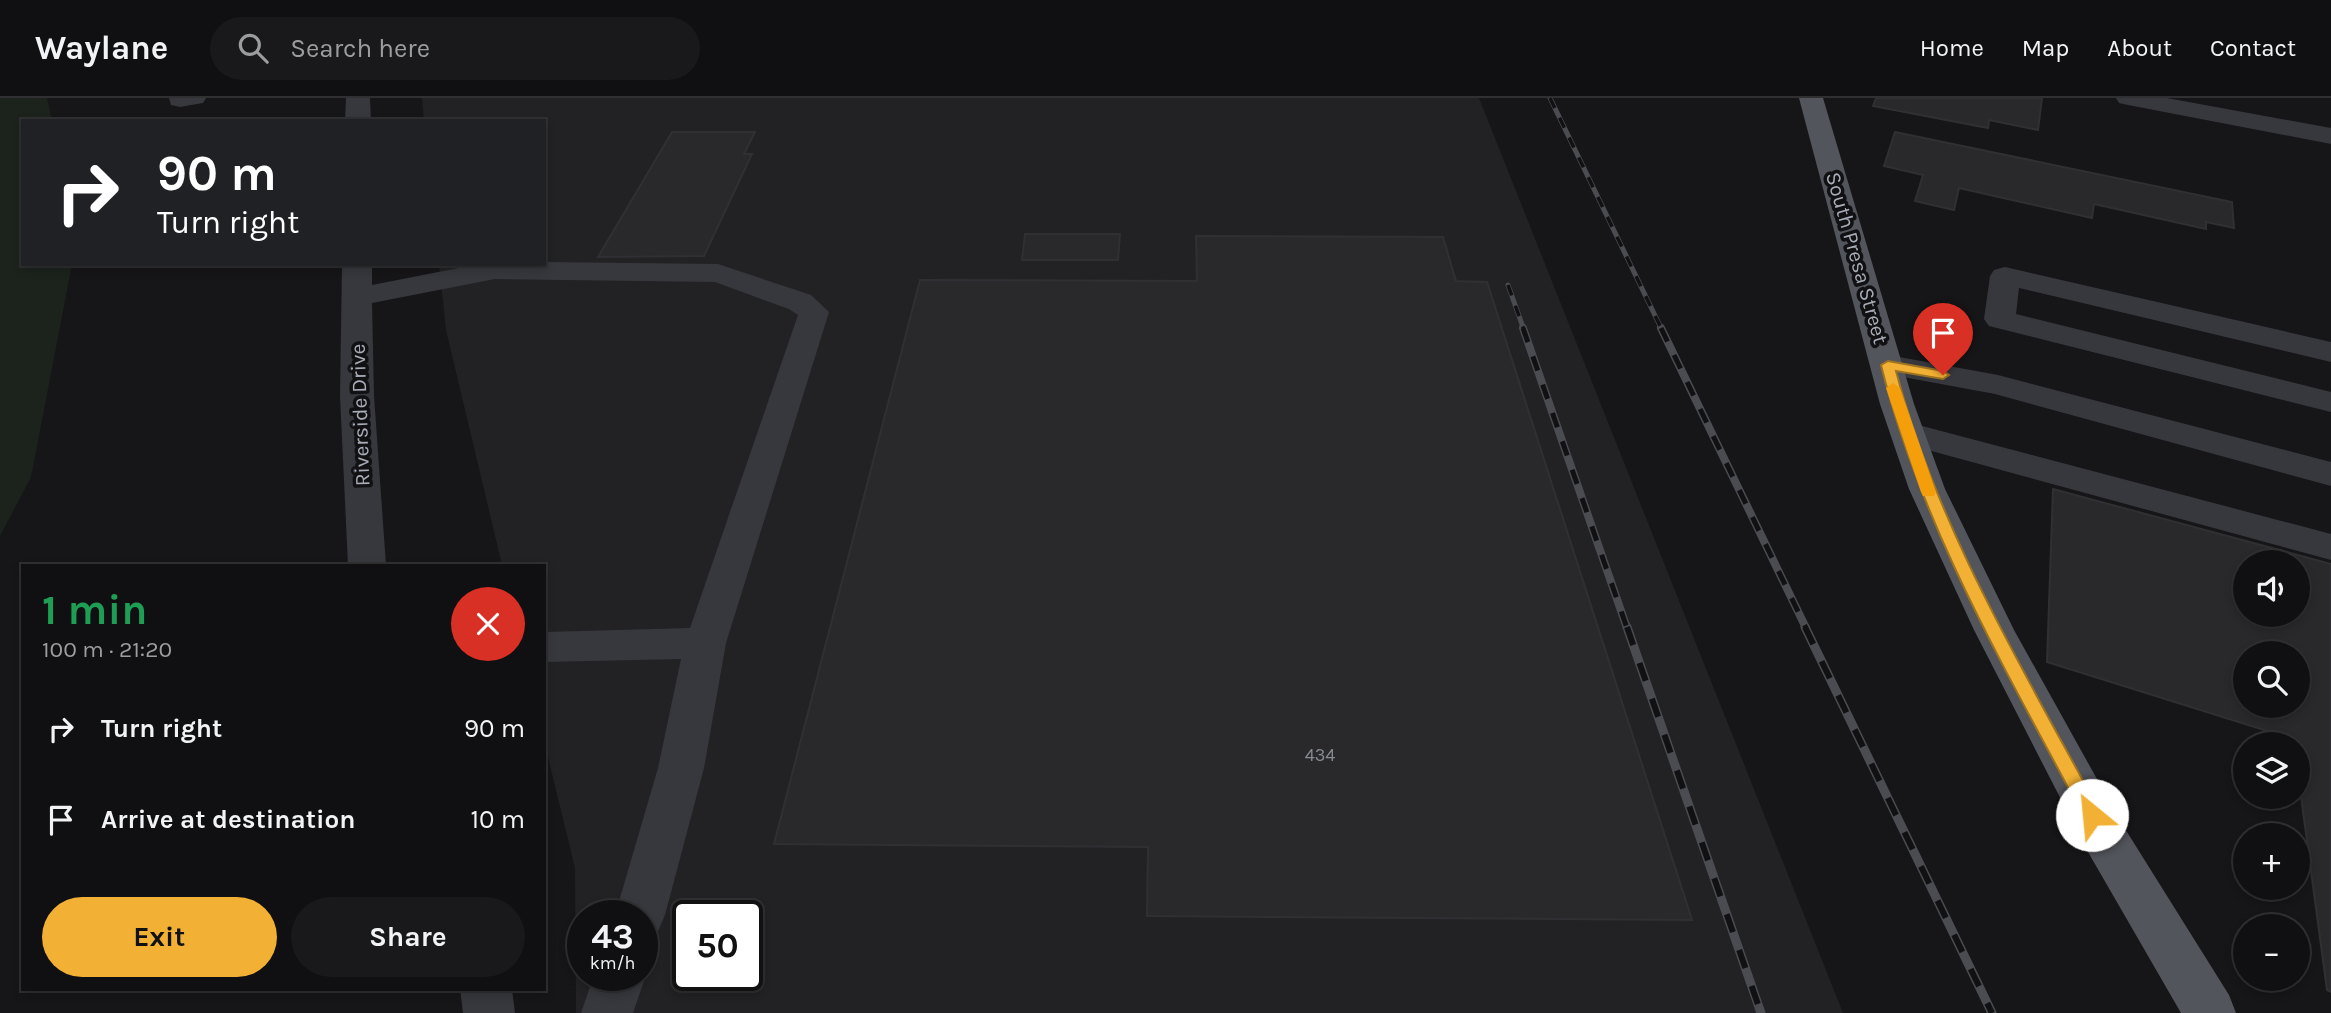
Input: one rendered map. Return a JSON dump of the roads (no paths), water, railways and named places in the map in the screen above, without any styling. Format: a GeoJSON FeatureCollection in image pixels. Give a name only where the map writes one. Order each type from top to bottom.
{"type":"FeatureCollection","features":[{"type":"Feature","properties":{"kind":"main road","name":"South Presa Street"},"geometry":{"type":"LineString","coordinates":[[1811,98],[1908,433],[1927,489],[1994,630],[2105,838],[2210,1013]]}},
{"type":"Feature","properties":{"kind":"street"},"geometry":{"type":"LineString","coordinates":[[358,98],[358,119]]}},
{"type":"Feature","properties":{"kind":"street"},"geometry":{"type":"LineString","coordinates":[[2128,98],[2331,136]]}},
{"type":"Feature","properties":{"kind":"street"},"geometry":{"type":"LineString","coordinates":[[357,281],[495,270],[718,272],[800,302],[814,312],[705,643],[681,768],[644,900]]}},
{"type":"Feature","properties":{"kind":"street"},"geometry":{"type":"LineString","coordinates":[[2331,352],[2004,276],[2000,319],[2331,402]]}},
{"type":"Feature","properties":{"kind":"street","name":"Riverside Drive"},"geometry":{"type":"LineString","coordinates":[[357,281],[356,396],[367,564]]}},
{"type":"Feature","properties":{"kind":"street"},"geometry":{"type":"LineString","coordinates":[[1888,365],[1998,385],[2331,474]]}},
{"type":"Feature","properties":{"kind":"street"},"geometry":{"type":"LineString","coordinates":[[1908,433],[2331,547]]}},
{"type":"Feature","properties":{"kind":"street"},"geometry":{"type":"LineString","coordinates":[[546,647],[705,643]]}},
{"type":"Feature","properties":{"kind":"street"},"geometry":{"type":"LineString","coordinates":[[486,991],[489,1013]]}},
{"type":"Feature","properties":{"kind":"street"},"geometry":{"type":"LineString","coordinates":[[607,1013],[615,991]]}},
{"type":"Feature","properties":{"kind":"railway"},"geometry":{"type":"LineString","coordinates":[[1550,98],[1662,330]]}},
{"type":"Feature","properties":{"kind":"railway"},"geometry":{"type":"LineString","coordinates":[[1508,285],[1524,330]]}},
{"type":"Feature","properties":{"kind":"railway"},"geometry":{"type":"LineString","coordinates":[[1523,328],[1627,628]]}},
{"type":"Feature","properties":{"kind":"railway"},"geometry":{"type":"LineString","coordinates":[[1661,328],[1806,628]]}},
{"type":"Feature","properties":{"kind":"railway"},"geometry":{"type":"LineString","coordinates":[[1627,627],[1761,1013]]}},
{"type":"Feature","properties":{"kind":"railway"},"geometry":{"type":"LineString","coordinates":[[1805,627],[1992,1013]]}}]}
